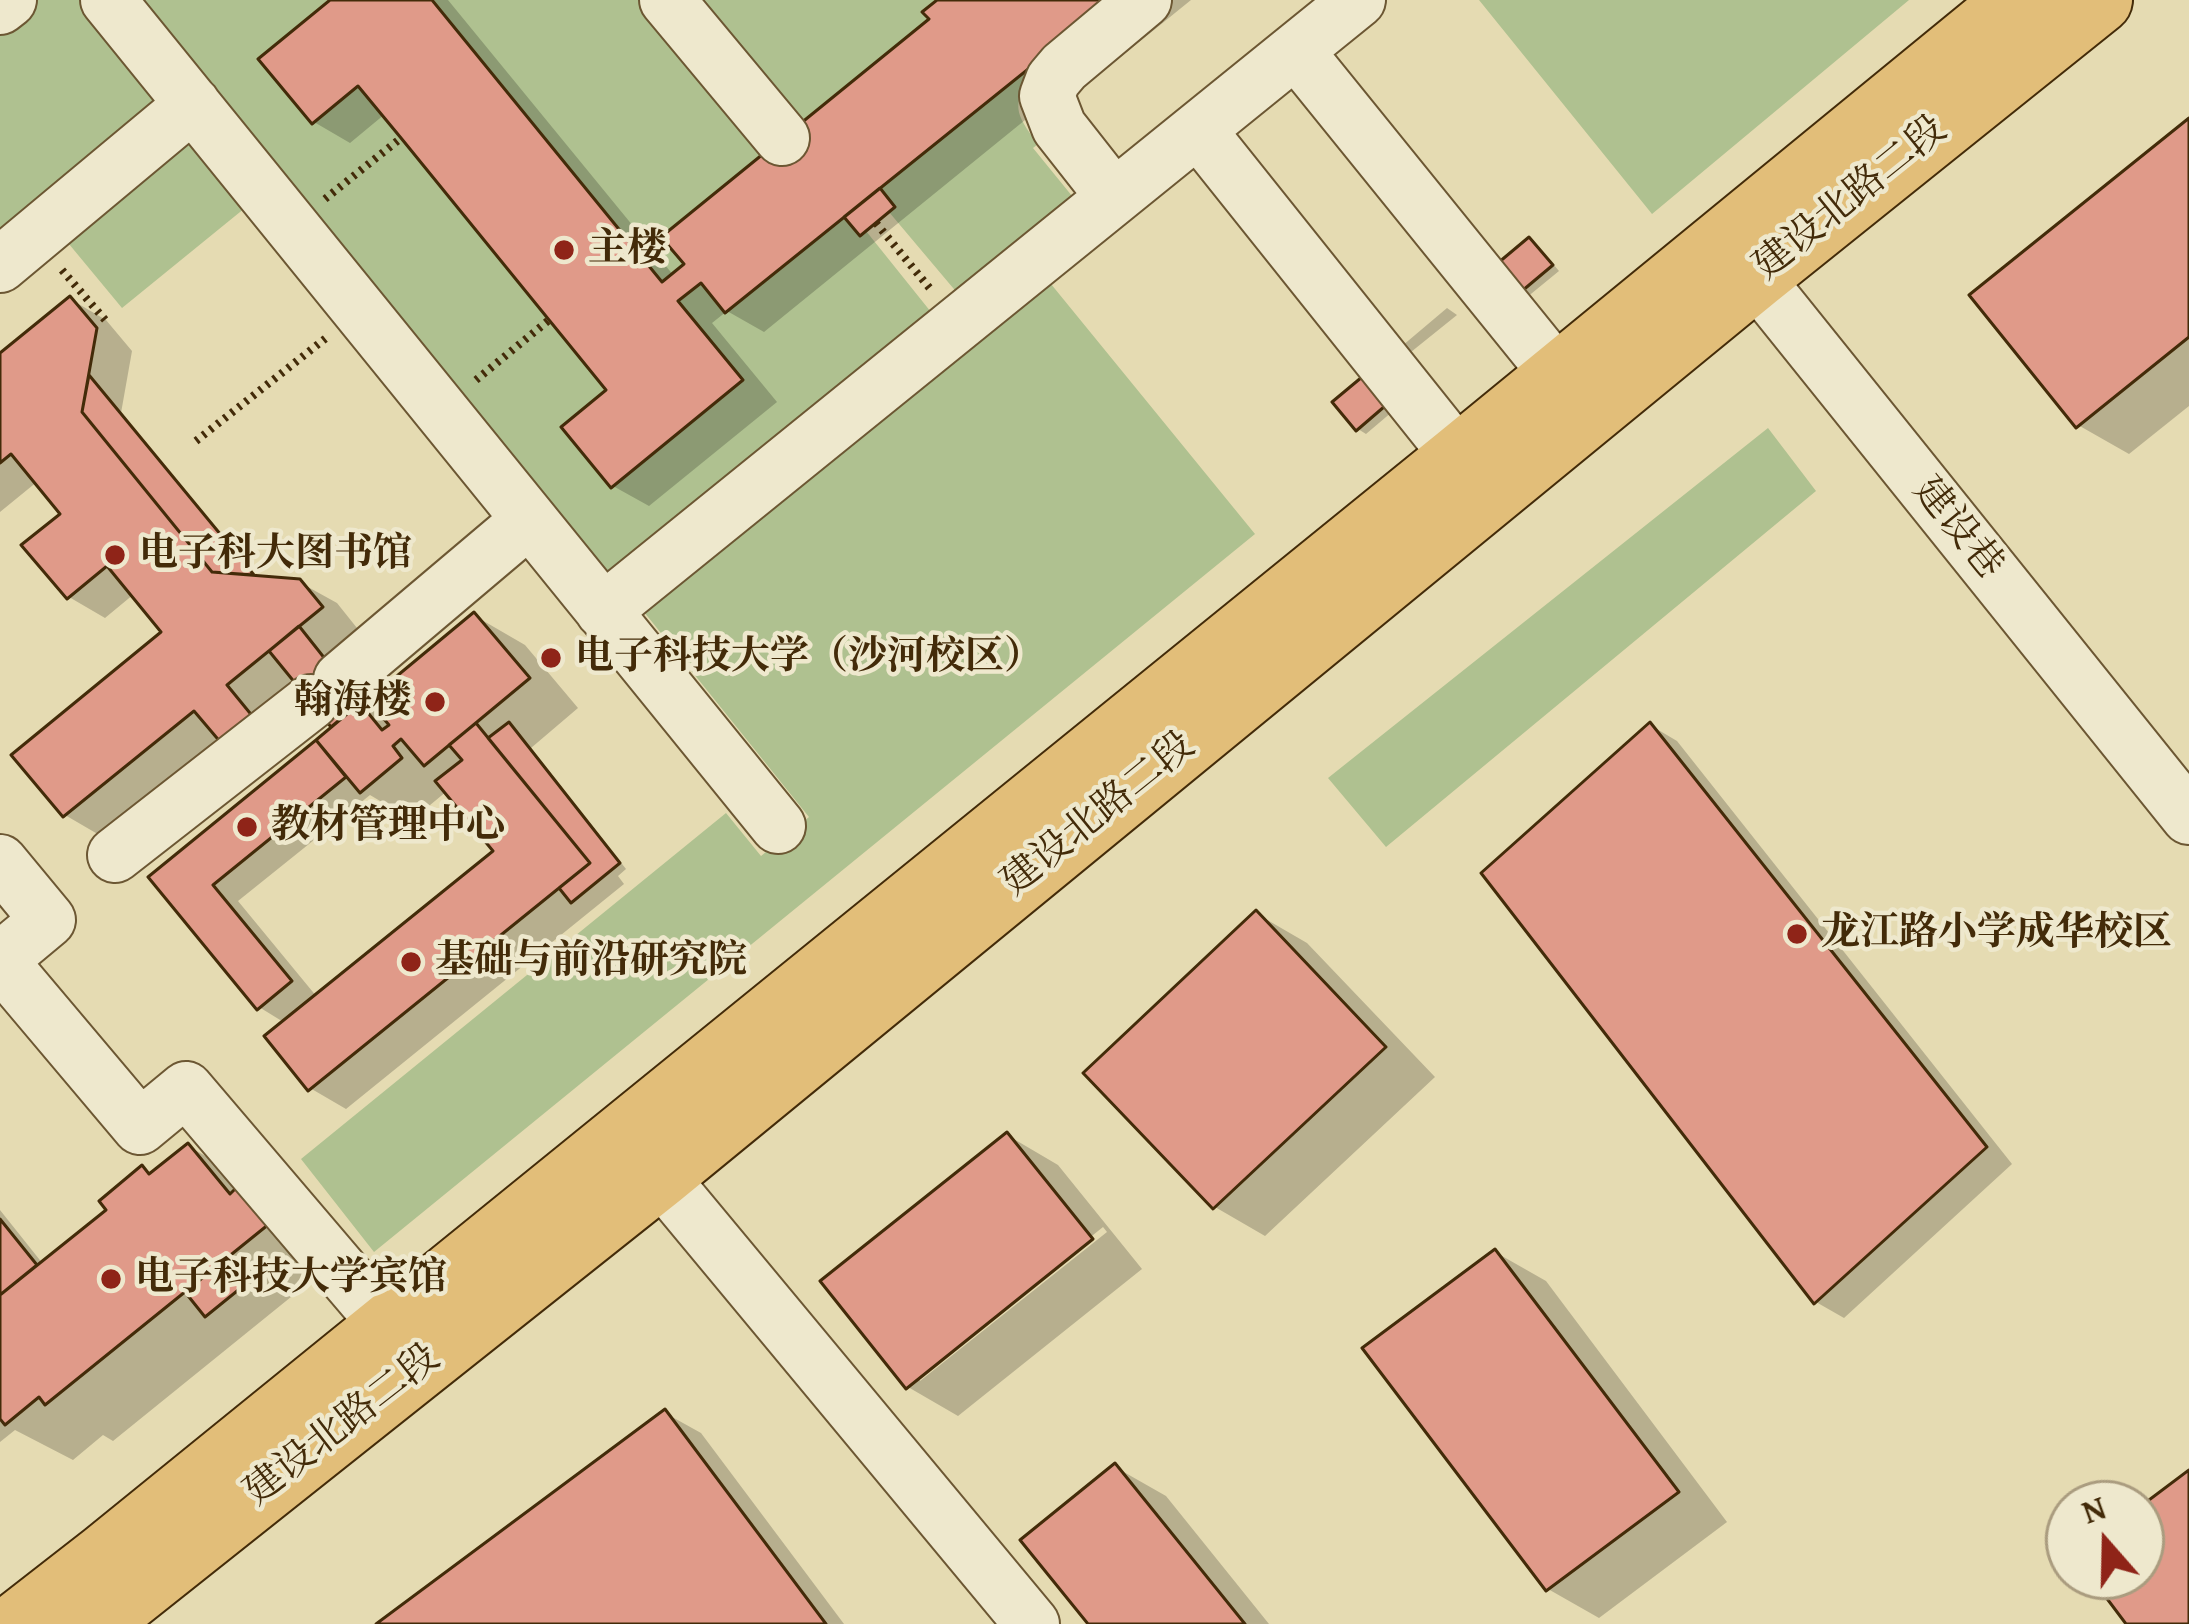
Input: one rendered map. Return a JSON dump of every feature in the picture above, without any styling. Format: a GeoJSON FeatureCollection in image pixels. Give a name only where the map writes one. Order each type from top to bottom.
{"type":"FeatureCollection","features":[{"type":"Feature","properties":{"kind":"main road","name":"建设北路二段"},"geometry":{"type":"LineString","coordinates":[[94,1624],[659,1175],[1740,258],[2019,0]]}},
{"type":"Feature","properties":{"kind":"main road","name":"建设北路二段"},"geometry":{"type":"LineString","coordinates":[[17,1624],[1559,376],[1740,258],[2099,0]]}},
{"type":"Feature","properties":{"kind":"main road"},"geometry":{"type":"LineString","coordinates":[[0,1606],[17,1624]]}},
{"type":"Feature","properties":{"kind":"street"},"geometry":{"type":"LineString","coordinates":[[0,8],[9,0]]}},
{"type":"Feature","properties":{"kind":"street"},"geometry":{"type":"LineString","coordinates":[[108,0],[778,826]]}},
{"type":"Feature","properties":{"kind":"street"},"geometry":{"type":"LineString","coordinates":[[668,0],[782,138]]}},
{"type":"Feature","properties":{"kind":"street"},"geometry":{"type":"LineString","coordinates":[[1114,197],[1059,127],[1047,96],[1064,67],[1144,0]]}},
{"type":"Feature","properties":{"kind":"street"},"geometry":{"type":"LineString","coordinates":[[603,611],[1357,0]]}},
{"type":"Feature","properties":{"kind":"street"},"geometry":{"type":"LineString","coordinates":[[1296,51],[1559,376]]}},
{"type":"Feature","properties":{"kind":"street"},"geometry":{"type":"LineString","coordinates":[[17,251],[193,104]]}},
{"type":"Feature","properties":{"kind":"street"},"geometry":{"type":"LineString","coordinates":[[1198,130],[1460,458]]}},
{"type":"Feature","properties":{"kind":"street","name":"建设巷"},"geometry":{"type":"LineString","coordinates":[[1740,258],[2189,818]]}},
{"type":"Feature","properties":{"kind":"street"},"geometry":{"type":"LineString","coordinates":[[115,855],[326,690],[529,520]]}},
{"type":"Feature","properties":{"kind":"street"},"geometry":{"type":"LineString","coordinates":[[0,862],[48,920],[0,961],[140,1127],[186,1089],[388,1326]]}},
{"type":"Feature","properties":{"kind":"street"},"geometry":{"type":"LineString","coordinates":[[659,1175],[1031,1624]]}},
{"type":"Feature","properties":{"kind":"path"},"geometry":{"type":"LineString","coordinates":[[291,226],[401,138]]}},
{"type":"Feature","properties":{"kind":"path"},"geometry":{"type":"LineString","coordinates":[[876,223],[959,323]]}},
{"type":"Feature","properties":{"kind":"path"},"geometry":{"type":"LineString","coordinates":[[17,251],[106,322]]}},
{"type":"Feature","properties":{"kind":"path"},"geometry":{"type":"LineString","coordinates":[[196,441],[359,310]]}},
{"type":"Feature","properties":{"kind":"path"},"geometry":{"type":"LineString","coordinates":[[440,410],[549,320]]}},
{"type":"Feature","properties":{"kind":"green space"},"geometry":{"type":"Polygon","coordinates":[[[29,0],[91,0],[174,100],[0,241],[0,24],[29,0]]]}},
{"type":"Feature","properties":{"kind":"green space"},"geometry":{"type":"Polygon","coordinates":[[[127,0],[330,0],[258,60],[312,124],[358,86],[606,390],[561,427],[610,488],[742,381],[678,301],[701,283],[726,313],[844,217],[859,235],[866,231],[939,322],[608,591],[127,0]]]}},
{"type":"Feature","properties":{"kind":"green space"},"geometry":{"type":"Polygon","coordinates":[[[432,0],[647,0],[769,149],[684,264],[662,282],[432,0]]]}},
{"type":"Feature","properties":{"kind":"green space"},"geometry":{"type":"Polygon","coordinates":[[[686,0],[937,0],[923,12],[929,19],[793,129],[686,0]]]}},
{"type":"Feature","properties":{"kind":"green space"},"geometry":{"type":"Polygon","coordinates":[[[1479,0],[1909,0],[1652,214],[1479,0]]]}},
{"type":"Feature","properties":{"kind":"green space"},"geometry":{"type":"Polygon","coordinates":[[[1029,70],[1019,101],[1020,116],[1038,144],[1033,148],[1081,207],[964,301],[889,212],[894,206],[880,188],[1029,70]]]}},
{"type":"Feature","properties":{"kind":"green space"},"geometry":{"type":"Polygon","coordinates":[[[197,128],[256,199],[122,308],[64,238],[197,128]]]}},
{"type":"Feature","properties":{"kind":"green space"},"geometry":{"type":"Polygon","coordinates":[[[1042,273],[1255,534],[374,1252],[301,1159],[726,813],[761,856],[809,817],[636,602],[1042,273]]]}},
{"type":"Feature","properties":{"kind":"green space"},"geometry":{"type":"Polygon","coordinates":[[[1768,428],[1816,491],[1386,847],[1328,778],[1768,428]]]}},
{"type":"Feature","properties":{"kind":"building","name":"主楼"},"geometry":{"type":"Polygon","coordinates":[[[330,0],[432,0],[662,282],[684,264],[661,237],[929,19],[922,12],[937,0],[1114,0],[725,313],[701,283],[678,301],[743,380],[611,488],[561,427],[606,390],[401,138],[358,86],[312,124],[258,59],[330,0]]]}},
{"type":"Feature","properties":{"kind":"building"},"geometry":{"type":"Polygon","coordinates":[[[2189,118],[2189,337],[2076,428],[1969,295],[2189,118]]]}},
{"type":"Feature","properties":{"kind":"building"},"geometry":{"type":"Polygon","coordinates":[[[880,188],[895,207],[860,236],[844,217],[880,188]]]}},
{"type":"Feature","properties":{"kind":"building"},"geometry":{"type":"Polygon","coordinates":[[[1529,237],[1553,265],[1516,296],[1492,268],[1529,237]]]}},
{"type":"Feature","properties":{"kind":"building","name":"电子科大图书馆"},"geometry":{"type":"Polygon","coordinates":[[[70,296],[97,328],[82,412],[212,572],[300,579],[323,607],[227,685],[254,718],[222,744],[194,711],[63,817],[11,755],[161,632],[107,566],[67,599],[21,545],[60,514],[11,454],[0,463],[0,353],[70,296]]]}},
{"type":"Feature","properties":{"kind":"building"},"geometry":{"type":"Polygon","coordinates":[[[1368,372],[1392,400],[1356,431],[1332,402],[1368,372]]]}},
{"type":"Feature","properties":{"kind":"building"},"geometry":{"type":"Polygon","coordinates":[[[89,375],[254,575],[212,572],[82,412],[89,375]]]}},
{"type":"Feature","properties":{"kind":"building","name":"翰海楼"},"geometry":{"type":"Polygon","coordinates":[[[474,612],[530,678],[424,766],[401,739],[393,746],[402,758],[360,793],[316,740],[360,703],[382,730],[389,725],[368,700],[474,612]]]}},
{"type":"Feature","properties":{"kind":"building"},"geometry":{"type":"Polygon","coordinates":[[[299,626],[360,703],[331,727],[269,651],[299,626]]]}},
{"type":"Feature","properties":{"kind":"building"},"geometry":{"type":"Polygon","coordinates":[[[509,722],[620,863],[571,903],[559,888],[590,863],[488,738],[509,722]]]}},
{"type":"Feature","properties":{"kind":"building"},"geometry":{"type":"Polygon","coordinates":[[[1650,722],[1987,1147],[1814,1304],[1481,873],[1650,722]]]}},
{"type":"Feature","properties":{"kind":"building","name":"基础与前沿研究院"},"geometry":{"type":"Polygon","coordinates":[[[476,723],[590,863],[308,1091],[264,1036],[493,851],[435,781],[462,760],[449,745],[476,723]]]}},
{"type":"Feature","properties":{"kind":"building","name":"教材管理中心"},"geometry":{"type":"Polygon","coordinates":[[[316,740],[346,777],[213,885],[292,981],[257,1010],[148,877],[316,740]]]}},
{"type":"Feature","properties":{"kind":"building"},"geometry":{"type":"Polygon","coordinates":[[[1256,910],[1386,1047],[1213,1209],[1083,1073],[1256,910]]]}},
{"type":"Feature","properties":{"kind":"building"},"geometry":{"type":"Polygon","coordinates":[[[1007,1132],[1093,1239],[906,1389],[820,1281],[1007,1132]]]}},
{"type":"Feature","properties":{"kind":"building","name":"电子科技大学宾馆"},"geometry":{"type":"Polygon","coordinates":[[[188,1143],[230,1194],[238,1186],[269,1224],[45,1405],[39,1397],[5,1425],[0,1419],[0,1295],[106,1210],[99,1201],[142,1165],[149,1174],[188,1143]]]}},
{"type":"Feature","properties":{"kind":"building"},"geometry":{"type":"Polygon","coordinates":[[[0,1219],[37,1265],[0,1295],[0,1219]]]}},
{"type":"Feature","properties":{"kind":"building"},"geometry":{"type":"Polygon","coordinates":[[[1495,1249],[1679,1492],[1546,1591],[1362,1348],[1495,1249]]]}},
{"type":"Feature","properties":{"kind":"building"},"geometry":{"type":"Polygon","coordinates":[[[222,1262],[242,1287],[205,1317],[185,1292],[222,1262]]]}},
{"type":"Feature","properties":{"kind":"building"},"geometry":{"type":"Polygon","coordinates":[[[665,1409],[826,1624],[376,1624],[665,1409]]]}},
{"type":"Feature","properties":{"kind":"building"},"geometry":{"type":"Polygon","coordinates":[[[1115,1463],[1245,1624],[1088,1624],[1020,1540],[1115,1463]]]}},
{"type":"Feature","properties":{"kind":"building"},"geometry":{"type":"Polygon","coordinates":[[[2189,1470],[2189,1624],[2126,1624],[2108,1600],[2165,1600],[2165,1488],[2189,1470]]]}},
{"type":"Feature","properties":{"kind":"place","name":"主楼"},"geometry":{"type":"Point","coordinates":[564,250]}},
{"type":"Feature","properties":{"kind":"place","name":"电子科大图书馆"},"geometry":{"type":"Point","coordinates":[115,555]}},
{"type":"Feature","properties":{"kind":"place","name":"电子科技大学（沙河校区）"},"geometry":{"type":"Point","coordinates":[551,658]}},
{"type":"Feature","properties":{"kind":"place","name":"翰海楼"},"geometry":{"type":"Point","coordinates":[435,702]}},
{"type":"Feature","properties":{"kind":"place","name":"教材管理中心"},"geometry":{"type":"Point","coordinates":[247,827]}},
{"type":"Feature","properties":{"kind":"place","name":"龙江路小学成华校区"},"geometry":{"type":"Point","coordinates":[1797,934]}},
{"type":"Feature","properties":{"kind":"place","name":"基础与前沿研究院"},"geometry":{"type":"Point","coordinates":[411,962]}},
{"type":"Feature","properties":{"kind":"place","name":"电子科技大学宾馆"},"geometry":{"type":"Point","coordinates":[111,1279]}}]}
